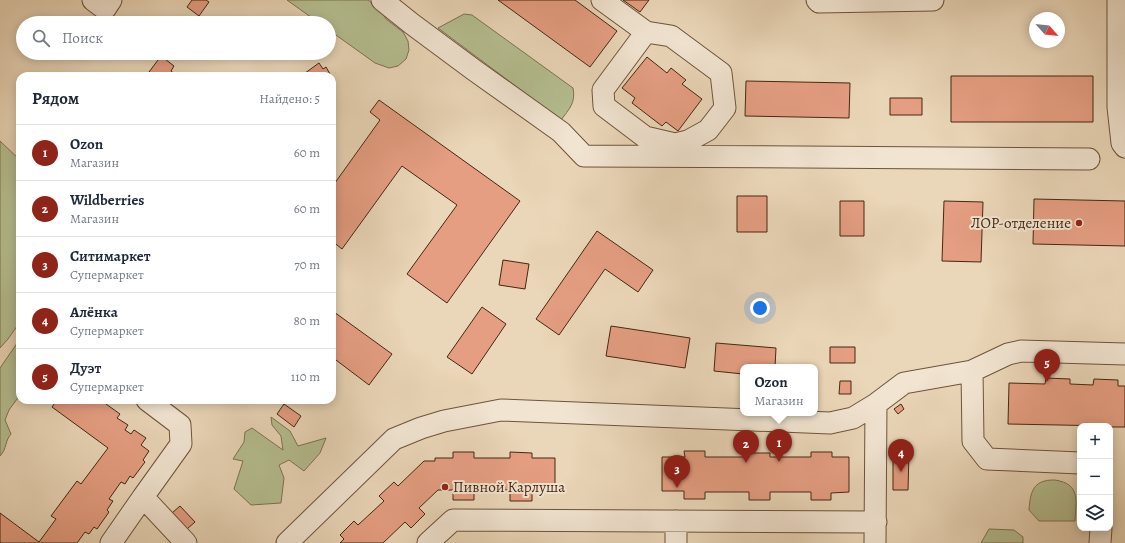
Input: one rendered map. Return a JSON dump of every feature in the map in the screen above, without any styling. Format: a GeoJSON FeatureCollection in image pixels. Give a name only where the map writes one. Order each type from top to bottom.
{"type":"FeatureCollection","features":[{"type":"Feature","properties":{"kind":"lane"},"geometry":{"type":"LineString","coordinates":[[93,0],[105,9],[112,0]]}},
{"type":"Feature","properties":{"kind":"lane"},"geometry":{"type":"LineString","coordinates":[[382,0],[474,70],[561,132],[584,156],[1089,159]]}},
{"type":"Feature","properties":{"kind":"lane"},"geometry":{"type":"LineString","coordinates":[[602,0],[646,32],[670,36],[721,73],[725,108],[708,130],[688,141],[675,144],[645,137],[604,106],[603,90],[646,32]]}},
{"type":"Feature","properties":{"kind":"lane"},"geometry":{"type":"LineString","coordinates":[[817,0],[819,2],[932,0]]}},
{"type":"Feature","properties":{"kind":"lane"},"geometry":{"type":"LineString","coordinates":[[1118,0],[1118,107],[1122,143],[1125,147]]}},
{"type":"Feature","properties":{"kind":"lane"},"geometry":{"type":"LineString","coordinates":[[288,543],[394,439],[421,428],[444,421],[501,410],[830,423],[852,418],[876,404],[904,383],[972,371],[1008,354],[1021,351],[1125,354]]}},
{"type":"Feature","properties":{"kind":"lane"},"geometry":{"type":"LineString","coordinates":[[972,371],[973,441],[987,459],[1077,463]]}},
{"type":"Feature","properties":{"kind":"lane"},"geometry":{"type":"LineString","coordinates":[[111,543],[181,444],[180,424],[152,404]]}},
{"type":"Feature","properties":{"kind":"lane"},"geometry":{"type":"LineString","coordinates":[[875,543],[876,404]]}},
{"type":"Feature","properties":{"kind":"lane"},"geometry":{"type":"LineString","coordinates":[[143,497],[186,543]]}},
{"type":"Feature","properties":{"kind":"lane"},"geometry":{"type":"LineString","coordinates":[[428,543],[453,520],[876,522]]}},
{"type":"Feature","properties":{"kind":"lane"},"geometry":{"type":"LineString","coordinates":[[676,521],[676,543]]}},
{"type":"Feature","properties":{"kind":"lane"},"geometry":{"type":"LineString","coordinates":[[1100,543],[1101,531]]}},
{"type":"Feature","properties":{"kind":"green space"},"geometry":{"type":"Polygon","coordinates":[[[287,0],[368,0],[379,8],[386,19],[403,32],[408,41],[409,50],[406,59],[398,66],[389,68],[375,63],[336,35],[336,16],[309,16],[287,0]]]}},
{"type":"Feature","properties":{"kind":"green space"},"geometry":{"type":"Polygon","coordinates":[[[464,14],[472,15],[573,88],[573,102],[561,120],[438,28],[464,14]]]}},
{"type":"Feature","properties":{"kind":"green space"},"geometry":{"type":"Polygon","coordinates":[[[0,141],[16,156],[16,328],[0,348],[0,141]]]}},
{"type":"Feature","properties":{"kind":"green space"},"geometry":{"type":"Polygon","coordinates":[[[16,345],[16,400],[9,410],[5,420],[11,434],[0,456],[0,368],[16,345]]]}},
{"type":"Feature","properties":{"kind":"green space"},"geometry":{"type":"Polygon","coordinates":[[[271,417],[290,431],[298,446],[326,438],[320,453],[304,471],[289,460],[279,465],[284,478],[281,503],[251,505],[234,489],[243,461],[233,459],[244,442],[245,432],[252,428],[283,450],[281,436],[272,425],[271,417]]]}},
{"type":"Feature","properties":{"kind":"green space"},"geometry":{"type":"Polygon","coordinates":[[[1055,480],[1069,485],[1073,489],[1076,500],[1075,521],[1039,521],[1029,510],[1034,488],[1040,483],[1055,480]]]}},
{"type":"Feature","properties":{"kind":"green space"},"geometry":{"type":"Polygon","coordinates":[[[989,529],[1014,530],[1023,537],[1023,543],[981,543],[989,529]]]}},
{"type":"Feature","properties":{"kind":"building"},"geometry":{"type":"Polygon","coordinates":[[[192,0],[206,0],[209,2],[199,16],[187,7],[192,0]]]}},
{"type":"Feature","properties":{"kind":"building"},"geometry":{"type":"Polygon","coordinates":[[[498,0],[575,0],[617,31],[590,67],[498,0]]]}},
{"type":"Feature","properties":{"kind":"building"},"geometry":{"type":"Polygon","coordinates":[[[623,0],[649,0],[640,12],[623,0]]]}},
{"type":"Feature","properties":{"kind":"building"},"geometry":{"type":"Polygon","coordinates":[[[647,57],[667,73],[671,68],[686,80],[682,84],[702,99],[678,131],[666,122],[662,126],[632,103],[635,98],[622,88],[647,57]]]}},
{"type":"Feature","properties":{"kind":"building"},"geometry":{"type":"Polygon","coordinates":[[[158,60],[166,60],[174,66],[171,71],[172,72],[149,72],[158,60]]]}},
{"type":"Feature","properties":{"kind":"building"},"geometry":{"type":"Polygon","coordinates":[[[319,63],[323,69],[326,67],[329,72],[307,72],[319,63]]]}},
{"type":"Feature","properties":{"kind":"building"},"geometry":{"type":"Polygon","coordinates":[[[951,76],[1093,76],[1093,122],[951,122],[951,76]]]}},
{"type":"Feature","properties":{"kind":"building"},"geometry":{"type":"Polygon","coordinates":[[[746,81],[850,83],[849,118],[745,116],[746,81]]]}},
{"type":"Feature","properties":{"kind":"building"},"geometry":{"type":"Polygon","coordinates":[[[890,98],[922,98],[922,115],[890,115],[890,98]]]}},
{"type":"Feature","properties":{"kind":"building"},"geometry":{"type":"Polygon","coordinates":[[[379,100],[520,201],[447,303],[407,274],[457,205],[402,166],[342,249],[336,244],[336,181],[380,120],[370,112],[379,100]]]}},
{"type":"Feature","properties":{"kind":"building"},"geometry":{"type":"Polygon","coordinates":[[[737,196],[767,196],[767,232],[737,232],[737,196]]]}},
{"type":"Feature","properties":{"kind":"building","name":"ЛОР-отделение"},"geometry":{"type":"Polygon","coordinates":[[[1034,199],[1125,201],[1125,246],[1033,244],[1034,199]]]}},
{"type":"Feature","properties":{"kind":"building"},"geometry":{"type":"Polygon","coordinates":[[[840,201],[864,201],[864,236],[840,236],[840,201]]]}},
{"type":"Feature","properties":{"kind":"building"},"geometry":{"type":"Polygon","coordinates":[[[944,201],[983,202],[981,262],[942,261],[944,201]]]}},
{"type":"Feature","properties":{"kind":"building"},"geometry":{"type":"Polygon","coordinates":[[[597,231],[653,270],[638,292],[605,269],[559,335],[536,319],[597,231]]]}},
{"type":"Feature","properties":{"kind":"building"},"geometry":{"type":"Polygon","coordinates":[[[503,260],[529,264],[525,289],[499,285],[503,260]]]}},
{"type":"Feature","properties":{"kind":"building"},"geometry":{"type":"Polygon","coordinates":[[[482,307],[506,324],[472,374],[447,357],[482,307]]]}},
{"type":"Feature","properties":{"kind":"building"},"geometry":{"type":"Polygon","coordinates":[[[336,313],[392,354],[369,385],[336,360],[336,313]]]}},
{"type":"Feature","properties":{"kind":"building"},"geometry":{"type":"Polygon","coordinates":[[[611,326],[690,338],[685,368],[606,356],[611,326]]]}},
{"type":"Feature","properties":{"kind":"building"},"geometry":{"type":"Polygon","coordinates":[[[716,343],[776,348],[775,364],[740,364],[740,374],[714,371],[716,343]]]}},
{"type":"Feature","properties":{"kind":"building"},"geometry":{"type":"Polygon","coordinates":[[[830,347],[855,347],[855,363],[830,363],[830,347]]]}},
{"type":"Feature","properties":{"kind":"building"},"geometry":{"type":"Polygon","coordinates":[[[1046,378],[1070,379],[1070,384],[1093,385],[1094,379],[1118,380],[1118,386],[1125,386],[1125,427],[1113,427],[1113,423],[1077,423],[1077,425],[1008,424],[1009,383],[1045,384],[1046,378]]]}},
{"type":"Feature","properties":{"kind":"building"},"geometry":{"type":"Polygon","coordinates":[[[840,381],[851,381],[851,394],[839,394],[840,381]]]}},
{"type":"Feature","properties":{"kind":"building"},"geometry":{"type":"Polygon","coordinates":[[[54,404],[106,404],[120,414],[117,418],[128,425],[125,430],[131,434],[134,430],[146,438],[141,445],[149,451],[143,460],[145,462],[133,478],[130,476],[125,484],[121,482],[109,499],[113,501],[107,510],[109,512],[97,529],[94,527],[89,534],[85,532],[77,543],[0,543],[0,513],[39,542],[56,519],[51,516],[77,481],[81,484],[108,448],[52,407],[54,404]]]}},
{"type":"Feature","properties":{"kind":"building"},"geometry":{"type":"Polygon","coordinates":[[[284,404],[301,416],[294,427],[277,414],[284,404]]]}},
{"type":"Feature","properties":{"kind":"building"},"geometry":{"type":"Polygon","coordinates":[[[901,404],[904,409],[898,414],[894,409],[901,404]]]}},
{"type":"Feature","properties":{"kind":"building"},"geometry":{"type":"Polygon","coordinates":[[[684,451],[705,451],[705,457],[749,457],[749,453],[770,453],[770,457],[811,457],[811,452],[832,452],[832,457],[849,457],[849,492],[831,493],[831,500],[811,500],[811,492],[770,492],[770,500],[749,500],[749,492],[705,492],[705,499],[684,499],[684,491],[662,491],[662,457],[685,457],[684,451]]]}},
{"type":"Feature","properties":{"kind":"building"},"geometry":{"type":"Polygon","coordinates":[[[453,452],[474,452],[474,458],[510,458],[510,452],[532,453],[532,458],[555,458],[555,490],[532,490],[532,501],[510,501],[510,490],[474,490],[474,500],[453,500],[453,490],[438,490],[419,508],[425,514],[411,528],[405,522],[383,543],[340,543],[344,539],[340,535],[354,521],[358,525],[384,501],[379,496],[394,482],[398,486],[424,461],[435,461],[435,458],[453,458],[453,452]]]}},
{"type":"Feature","properties":{"kind":"building"},"geometry":{"type":"Polygon","coordinates":[[[893,452],[909,453],[908,490],[893,490],[893,452]]]}},
{"type":"Feature","properties":{"kind":"building"},"geometry":{"type":"Polygon","coordinates":[[[180,506],[195,522],[187,529],[172,513],[180,506]]]}},
{"type":"Feature","properties":{"kind":"place","name":"ЛОР-отделение"},"geometry":{"type":"Point","coordinates":[1079,223]}},
{"type":"Feature","properties":{"kind":"place","name":"Дуэт"},"geometry":{"type":"Point","coordinates":[1047,382]}},
{"type":"Feature","properties":{"kind":"place","name":"Ozon"},"geometry":{"type":"Point","coordinates":[779,462]}},
{"type":"Feature","properties":{"kind":"place","name":"Wildberries"},"geometry":{"type":"Point","coordinates":[746,463]}},
{"type":"Feature","properties":{"kind":"place","name":"Алёнка"},"geometry":{"type":"Point","coordinates":[901,472]}},
{"type":"Feature","properties":{"kind":"place","name":"Пивной Карлуша"},"geometry":{"type":"Point","coordinates":[445,487]}},
{"type":"Feature","properties":{"kind":"place","name":"Ситимаркет"},"geometry":{"type":"Point","coordinates":[677,488]}}]}
